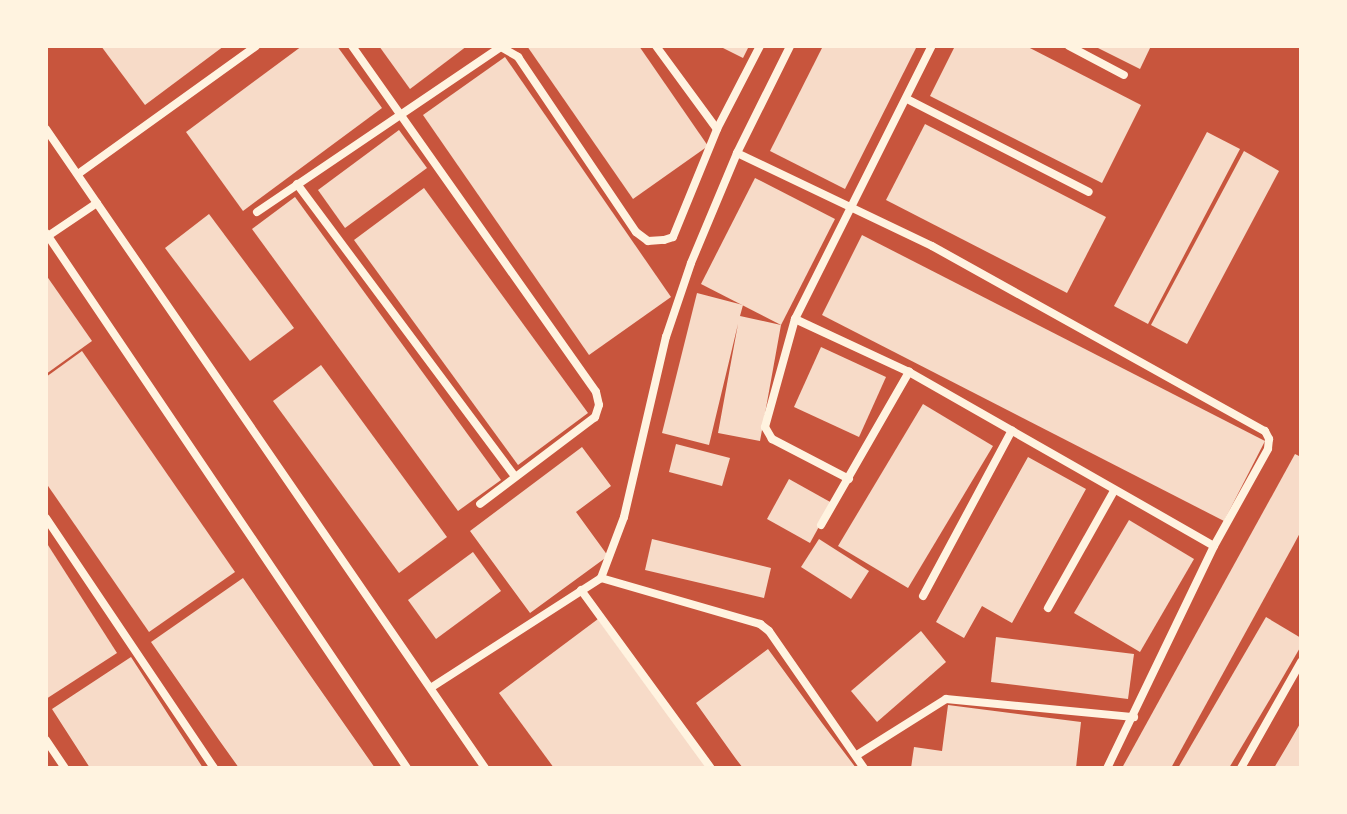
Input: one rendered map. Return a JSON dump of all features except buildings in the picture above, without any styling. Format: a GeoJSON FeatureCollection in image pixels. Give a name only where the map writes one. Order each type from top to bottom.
{"type":"FeatureCollection","features":[{"type":"Feature","properties":{"kind":"street"},"geometry":{"type":"LineString","coordinates":[[78,174],[256,46]]}},
{"type":"Feature","properties":{"kind":"street"},"geometry":{"type":"LineString","coordinates":[[352,46],[596,392],[599,405],[595,417],[480,504]]}},
{"type":"Feature","properties":{"kind":"street"},"geometry":{"type":"LineString","coordinates":[[656,46],[717,129]]}},
{"type":"Feature","properties":{"kind":"street"},"geometry":{"type":"LineString","coordinates":[[257,212],[494,50],[508,48],[518,57],[636,232],[648,241],[673,237],[717,129],[760,46]]}},
{"type":"Feature","properties":{"kind":"street"},"geometry":{"type":"LineString","coordinates":[[432,687],[601,578],[624,517],[666,337],[691,263],[737,153],[790,46]]}},
{"type":"Feature","properties":{"kind":"street"},"geometry":{"type":"LineString","coordinates":[[849,479],[772,439],[765,427],[795,319],[932,46]]}},
{"type":"Feature","properties":{"kind":"street"},"geometry":{"type":"LineString","coordinates":[[1069,46],[1124,75]]}},
{"type":"Feature","properties":{"kind":"street"},"geometry":{"type":"LineString","coordinates":[[907,99],[1089,192]]}},
{"type":"Feature","properties":{"kind":"street"},"geometry":{"type":"LineString","coordinates":[[46,129],[485,768]]}},
{"type":"Feature","properties":{"kind":"street"},"geometry":{"type":"LineString","coordinates":[[737,153],[853,206],[1265,431],[1269,439],[1268,449],[1214,546],[1107,768]]}},
{"type":"Feature","properties":{"kind":"street"},"geometry":{"type":"LineString","coordinates":[[297,184],[515,476]]}},
{"type":"Feature","properties":{"kind":"street"},"geometry":{"type":"LineString","coordinates":[[97,203],[47,235],[407,768]]}},
{"type":"Feature","properties":{"kind":"street"},"geometry":{"type":"LineString","coordinates":[[795,319],[909,372],[1214,546]]}},
{"type":"Feature","properties":{"kind":"street"},"geometry":{"type":"LineString","coordinates":[[821,525],[909,372]]}},
{"type":"Feature","properties":{"kind":"street"},"geometry":{"type":"LineString","coordinates":[[923,596],[1012,430]]}},
{"type":"Feature","properties":{"kind":"street"},"geometry":{"type":"LineString","coordinates":[[1048,608],[1114,491]]}},
{"type":"Feature","properties":{"kind":"street"},"geometry":{"type":"LineString","coordinates":[[46,518],[214,768]]}},
{"type":"Feature","properties":{"kind":"street"},"geometry":{"type":"LineString","coordinates":[[601,578],[760,624],[769,631],[864,768]]}},
{"type":"Feature","properties":{"kind":"street"},"geometry":{"type":"LineString","coordinates":[[581,590],[711,768]]}},
{"type":"Feature","properties":{"kind":"street"},"geometry":{"type":"LineString","coordinates":[[1241,768],[1301,662]]}},
{"type":"Feature","properties":{"kind":"street"},"geometry":{"type":"LineString","coordinates":[[857,755],[946,699],[1134,717]]}},
{"type":"Feature","properties":{"kind":"street"},"geometry":{"type":"LineString","coordinates":[[46,740],[65,768]]}}]}
